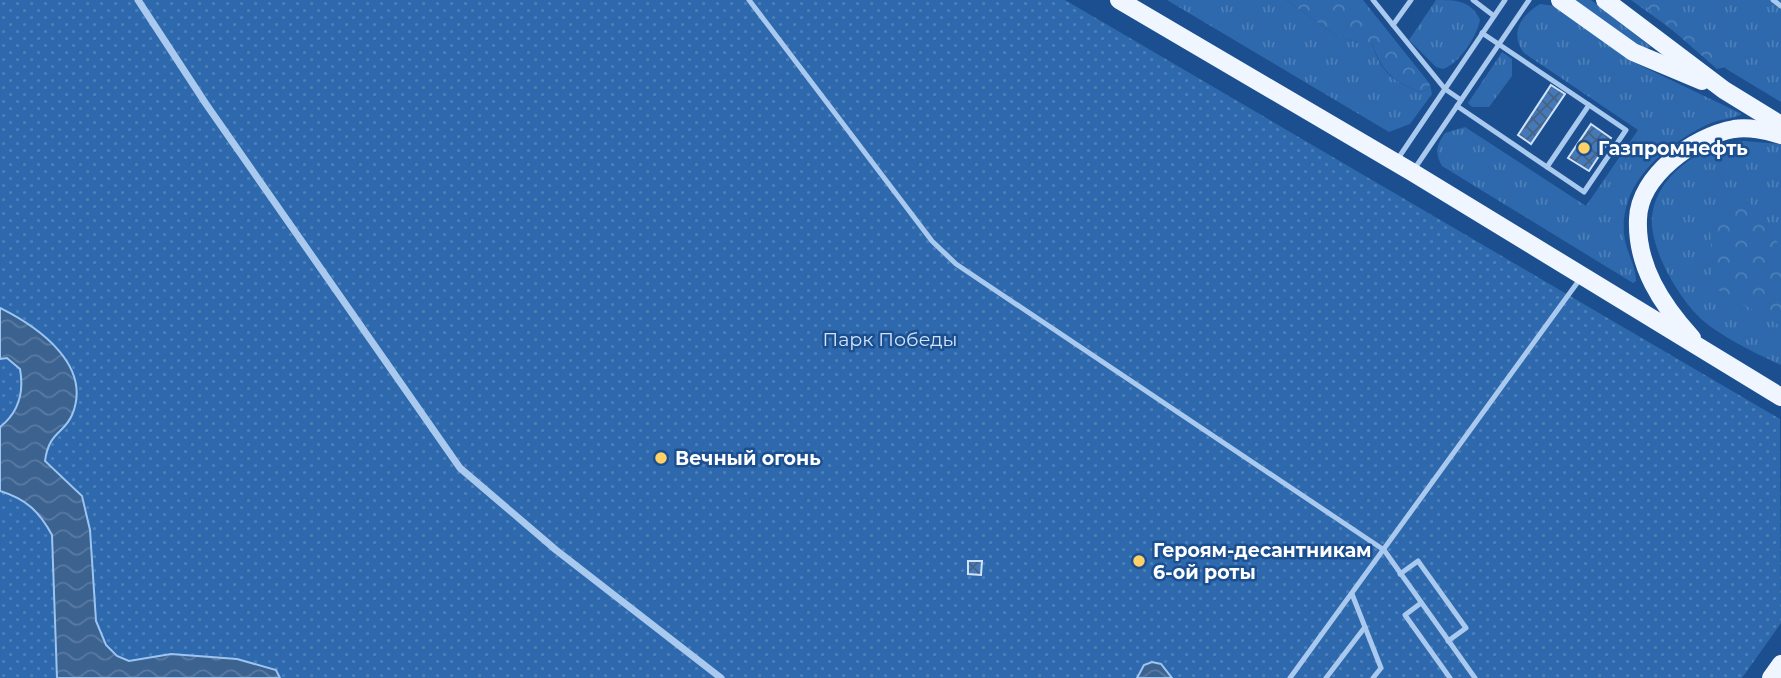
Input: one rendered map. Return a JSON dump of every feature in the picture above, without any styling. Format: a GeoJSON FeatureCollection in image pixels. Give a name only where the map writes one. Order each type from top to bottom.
{"type":"FeatureCollection","features":[{"type":"Feature","properties":{"kind":"main road"},"geometry":{"type":"LineString","coordinates":[[1119,0],[1412,172],[1781,397]]}},
{"type":"Feature","properties":{"kind":"main road"},"geometry":{"type":"LineString","coordinates":[[1560,0],[1633,52],[1724,90]]}},
{"type":"Feature","properties":{"kind":"main road"},"geometry":{"type":"LineString","coordinates":[[1605,0],[1724,90],[1781,125]]}},
{"type":"Feature","properties":{"kind":"main road"},"geometry":{"type":"LineString","coordinates":[[1705,352],[1655,292],[1640,251],[1638,217],[1645,193],[1666,164],[1701,141],[1734,129],[1768,131],[1781,135]]}},
{"type":"Feature","properties":{"kind":"main road"},"geometry":{"type":"LineString","coordinates":[[1771,678],[1781,664]]}},
{"type":"Feature","properties":{"kind":"street"},"geometry":{"type":"LineString","coordinates":[[138,0],[229,138],[460,468],[556,550],[721,678]]}},
{"type":"Feature","properties":{"kind":"lane"},"geometry":{"type":"LineString","coordinates":[[749,0],[932,241],[956,264],[1384,551],[1475,678]]}},
{"type":"Feature","properties":{"kind":"lane"},"geometry":{"type":"LineString","coordinates":[[1373,0],[1459,103],[1584,192],[1626,130],[1482,33]]}},
{"type":"Feature","properties":{"kind":"lane"},"geometry":{"type":"LineString","coordinates":[[1394,25],[1411,0]]}},
{"type":"Feature","properties":{"kind":"lane"},"geometry":{"type":"LineString","coordinates":[[1473,0],[1494,16]]}},
{"type":"Feature","properties":{"kind":"lane"},"geometry":{"type":"LineString","coordinates":[[1395,162],[1505,0]]}},
{"type":"Feature","properties":{"kind":"lane"},"geometry":{"type":"LineString","coordinates":[[1412,172],[1529,0]]}},
{"type":"Feature","properties":{"kind":"lane"},"geometry":{"type":"LineString","coordinates":[[1773,0],[1781,6]]}},
{"type":"Feature","properties":{"kind":"lane"},"geometry":{"type":"LineString","coordinates":[[1547,167],[1589,105]]}},
{"type":"Feature","properties":{"kind":"lane"},"geometry":{"type":"LineString","coordinates":[[1290,678],[1582,277]]}},
{"type":"Feature","properties":{"kind":"lane"},"geometry":{"type":"LineString","coordinates":[[1401,574],[1418,561],[1466,628],[1448,641]]}},
{"type":"Feature","properties":{"kind":"lane"},"geometry":{"type":"LineString","coordinates":[[1352,594],[1381,668],[1373,678]]}},
{"type":"Feature","properties":{"kind":"lane"},"geometry":{"type":"LineString","coordinates":[[1421,603],[1405,615],[1450,678]]}},
{"type":"Feature","properties":{"kind":"lane"},"geometry":{"type":"LineString","coordinates":[[1326,678],[1365,627]]}},
{"type":"Feature","properties":{"kind":"green space","name":"Парк Победы"},"geometry":{"type":"Polygon","coordinates":[[[0,0],[1065,0],[1780,419],[1781,623],[1742,678],[0,678],[0,0]]]}},
{"type":"Feature","properties":{"kind":"green space"},"geometry":{"type":"Polygon","coordinates":[[[1167,0],[1286,0],[1334,34],[1358,43],[1372,43],[1379,61],[1389,74],[1402,84],[1420,92],[1427,90],[1430,84],[1432,94],[1410,124],[1389,132],[1167,0]]]}},
{"type":"Feature","properties":{"kind":"green space"},"geometry":{"type":"Polygon","coordinates":[[[1286,0],[1363,0],[1430,84],[1427,90],[1420,92],[1402,84],[1389,74],[1372,43],[1358,43],[1334,34],[1286,0]]]}},
{"type":"Feature","properties":{"kind":"green space"},"geometry":{"type":"Polygon","coordinates":[[[1436,0],[1456,1],[1467,5],[1480,20],[1466,49],[1443,69],[1436,67],[1409,40],[1436,0]]]}},
{"type":"Feature","properties":{"kind":"green space"},"geometry":{"type":"Polygon","coordinates":[[[1573,0],[1591,0],[1651,47],[1643,50],[1573,0]]]}},
{"type":"Feature","properties":{"kind":"green space"},"geometry":{"type":"Polygon","coordinates":[[[1631,0],[1781,0],[1781,102],[1728,70],[1631,0]]]}},
{"type":"Feature","properties":{"kind":"green space"},"geometry":{"type":"Polygon","coordinates":[[[1638,0],[1655,0],[1729,56],[1729,66],[1717,69],[1638,0]]]}},
{"type":"Feature","properties":{"kind":"green space"},"geometry":{"type":"Polygon","coordinates":[[[1540,4],[1555,6],[1629,60],[1742,114],[1711,123],[1678,141],[1650,166],[1638,181],[1625,215],[1624,234],[1636,275],[1636,281],[1633,283],[1442,166],[1438,157],[1438,146],[1445,133],[1465,127],[1586,206],[1638,130],[1524,53],[1517,32],[1527,14],[1540,4]]]}},
{"type":"Feature","properties":{"kind":"green space"},"geometry":{"type":"Polygon","coordinates":[[[1502,52],[1512,59],[1512,76],[1489,107],[1472,107],[1468,103],[1502,52]]]}},
{"type":"Feature","properties":{"kind":"green space"},"geometry":{"type":"Polygon","coordinates":[[[1744,141],[1781,144],[1781,365],[1726,337],[1698,316],[1666,270],[1652,228],[1656,201],[1673,174],[1713,148],[1744,141]]]}},
{"type":"Feature","properties":{"kind":"green space"},"geometry":{"type":"Polygon","coordinates":[[[1741,191],[1781,247],[1781,326],[1713,287],[1710,225],[1741,191]]]}},
{"type":"Feature","properties":{"kind":"water"},"geometry":{"type":"Polygon","coordinates":[[[0,308],[45,337],[68,364],[75,380],[76,397],[72,415],[53,438],[45,461],[82,496],[90,530],[96,621],[106,645],[117,656],[129,661],[171,654],[237,659],[276,670],[280,678],[57,678],[52,535],[31,507],[0,491],[0,427],[16,408],[21,385],[20,369],[7,358],[0,359],[0,308]]]}},
{"type":"Feature","properties":{"kind":"water"},"geometry":{"type":"Polygon","coordinates":[[[1152,662],[1161,664],[1172,678],[1137,678],[1144,665],[1152,662]]]}},
{"type":"Feature","properties":{"kind":"building"},"geometry":{"type":"Polygon","coordinates":[[[1551,85],[1565,94],[1531,144],[1518,135],[1551,85]]]}},
{"type":"Feature","properties":{"kind":"building"},"geometry":{"type":"Polygon","coordinates":[[[1591,124],[1611,138],[1589,171],[1568,158],[1591,124]]]}},
{"type":"Feature","properties":{"kind":"building"},"geometry":{"type":"Polygon","coordinates":[[[968,561],[982,561],[981,575],[968,574],[968,561]]]}},
{"type":"Feature","properties":{"kind":"place","name":"Газпромнефть"},"geometry":{"type":"Point","coordinates":[1584,148]}},
{"type":"Feature","properties":{"kind":"place","name":"Вечный огонь"},"geometry":{"type":"Point","coordinates":[661,458]}},
{"type":"Feature","properties":{"kind":"place","name":"Героям-десантникам 6-ой роты"},"geometry":{"type":"Point","coordinates":[1139,561]}}]}
